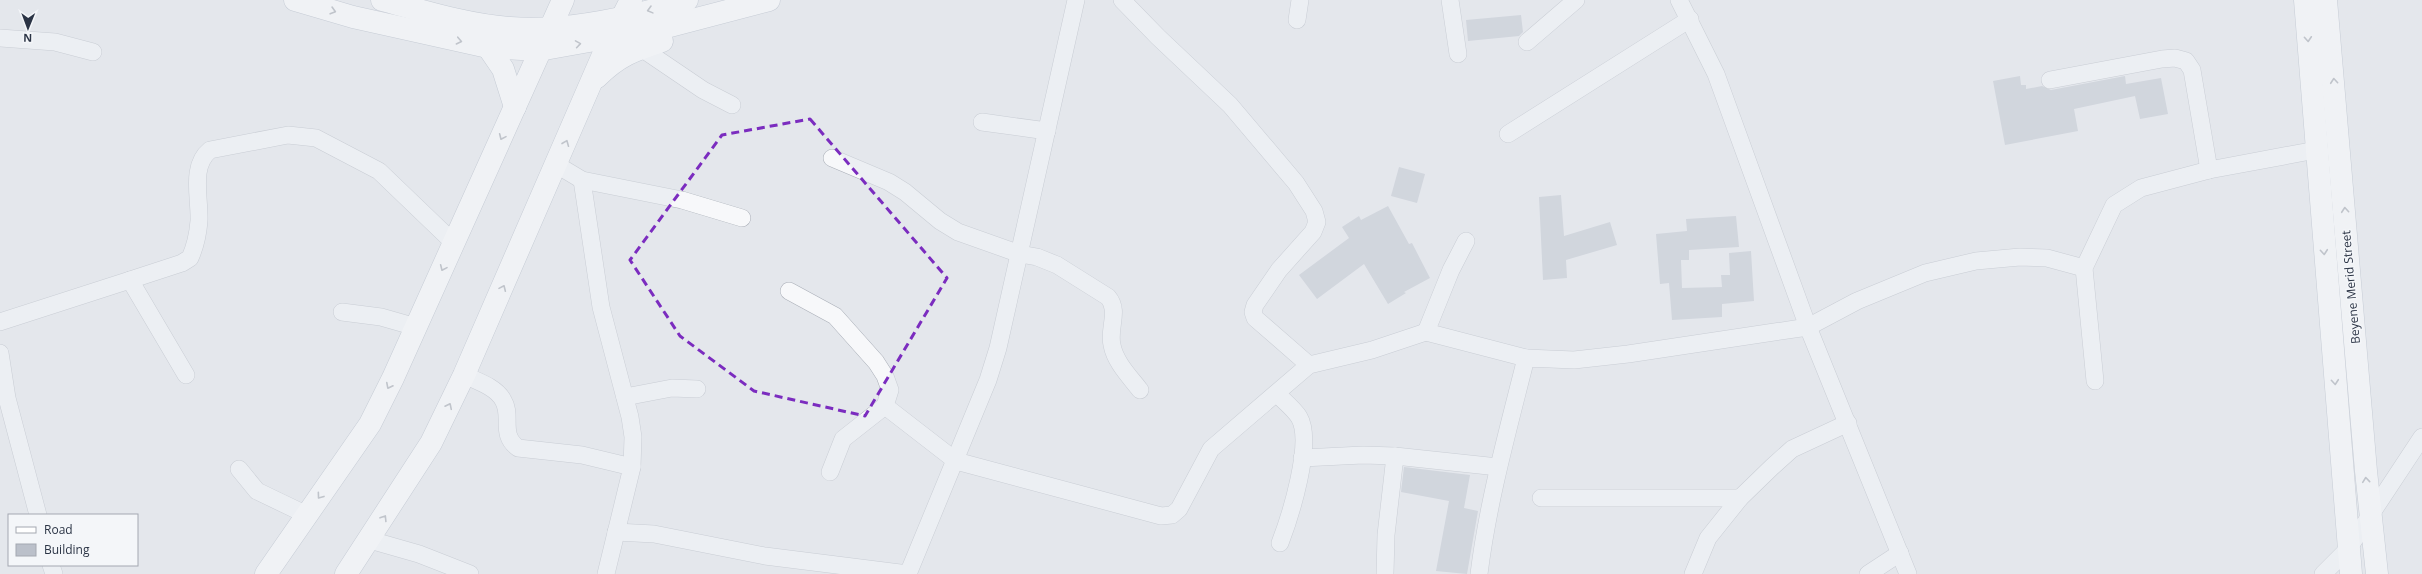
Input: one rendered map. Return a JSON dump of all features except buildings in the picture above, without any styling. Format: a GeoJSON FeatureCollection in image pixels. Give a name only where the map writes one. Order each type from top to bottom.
{"type":"FeatureCollection","features":[{"type":"Feature","properties":{"kind":"main road"},"geometry":{"type":"LineString","coordinates":[[295,0],[353,17],[488,47],[539,50],[611,39],[685,23],[769,0]]}},
{"type":"Feature","properties":{"kind":"main road"},"geometry":{"type":"LineString","coordinates":[[382,0],[435,14],[509,28],[549,29],[627,8],[687,0]]}},
{"type":"Feature","properties":{"kind":"main road"},"geometry":{"type":"LineString","coordinates":[[509,28],[534,18],[555,0]]}},
{"type":"Feature","properties":{"kind":"main road"},"geometry":{"type":"LineString","coordinates":[[266,574],[370,424],[416,327],[539,50],[563,0]]}},
{"type":"Feature","properties":{"kind":"main road","name":"Beyene Merid Street"},"geometry":{"type":"LineString","coordinates":[[2305,0],[2351,574]]}},
{"type":"Feature","properties":{"kind":"main road","name":"Beyene Merid Street"},"geometry":{"type":"LineString","coordinates":[[2326,0],[2377,574]]}},
{"type":"Feature","properties":{"kind":"main road"},"geometry":{"type":"LineString","coordinates":[[346,574],[370,540],[432,443],[464,375],[557,165],[590,84],[627,8]]}},
{"type":"Feature","properties":{"kind":"main road"},"geometry":{"type":"LineString","coordinates":[[590,84],[616,59],[641,48],[707,28],[733,10]]}},
{"type":"Feature","properties":{"kind":"main road"},"geometry":{"type":"LineString","coordinates":[[488,47],[503,69],[515,107]]}},
{"type":"Feature","properties":{"kind":"street"},"geometry":{"type":"LineString","coordinates":[[616,532],[654,534],[765,556],[908,574],[956,461],[988,380],[1020,254],[1076,0]]}},
{"type":"Feature","properties":{"kind":"street"},"geometry":{"type":"LineString","coordinates":[[1122,0],[1158,37],[1230,105],[1296,183],[1314,211],[1317,222],[1313,232],[1279,270],[1255,305],[1253,312],[1255,318],[1309,365]]}},
{"type":"Feature","properties":{"kind":"street"},"geometry":{"type":"LineString","coordinates":[[1298,20],[1300,0]]}},
{"type":"Feature","properties":{"kind":"street"},"geometry":{"type":"LineString","coordinates":[[1450,0],[1458,54]]}},
{"type":"Feature","properties":{"kind":"street"},"geometry":{"type":"LineString","coordinates":[[1527,42],[1576,0]]}},
{"type":"Feature","properties":{"kind":"street"},"geometry":{"type":"LineString","coordinates":[[1679,0],[1690,19],[1716,74],[1808,327],[1908,574]]}},
{"type":"Feature","properties":{"kind":"street"},"geometry":{"type":"LineString","coordinates":[[1508,134],[1690,19]]}},
{"type":"Feature","properties":{"kind":"street"},"geometry":{"type":"LineString","coordinates":[[0,38],[55,42],[93,52]]}},
{"type":"Feature","properties":{"kind":"street"},"geometry":{"type":"LineString","coordinates":[[641,48],[703,90],[732,105]]}},
{"type":"Feature","properties":{"kind":"street"},"geometry":{"type":"LineString","coordinates":[[2050,80],[2162,59],[2175,58],[2186,61],[2192,70],[2209,170]]}},
{"type":"Feature","properties":{"kind":"street"},"geometry":{"type":"LineString","coordinates":[[982,122],[1047,131]]}},
{"type":"Feature","properties":{"kind":"street"},"geometry":{"type":"LineString","coordinates":[[0,322],[182,263],[190,258],[199,222],[198,169],[203,155],[210,150],[288,135],[316,138],[379,171],[454,243]]}},
{"type":"Feature","properties":{"kind":"street"},"geometry":{"type":"LineString","coordinates":[[2095,381],[2084,268],[2114,205],[2141,188],[2209,170],[2316,150]]}},
{"type":"Feature","properties":{"kind":"street"},"geometry":{"type":"LineString","coordinates":[[832,158],[899,188],[940,221],[958,232],[1020,254],[1038,257],[1057,265],[1108,297],[1114,303],[1110,336],[1112,347],[1122,367],[1140,390]]}},
{"type":"Feature","properties":{"kind":"street"},"geometry":{"type":"LineString","coordinates":[[557,165],[582,180],[682,200],[742,218]]}},
{"type":"Feature","properties":{"kind":"street"},"geometry":{"type":"LineString","coordinates":[[582,180],[601,307],[625,398],[633,437],[632,467],[606,574]]}},
{"type":"Feature","properties":{"kind":"street"},"geometry":{"type":"LineString","coordinates":[[1426,332],[1451,270],[1466,241]]}},
{"type":"Feature","properties":{"kind":"street"},"geometry":{"type":"LineString","coordinates":[[885,406],[956,461],[1162,516],[1172,516],[1179,509],[1211,449],[1309,365],[1372,350],[1426,332],[1526,358],[1574,360],[1628,354],[1808,327],[1857,301],[1925,273],[1976,261],[2020,257],[2047,258],[2084,268]]}},
{"type":"Feature","properties":{"kind":"street"},"geometry":{"type":"LineString","coordinates":[[130,280],[186,375]]}},
{"type":"Feature","properties":{"kind":"street"},"geometry":{"type":"LineString","coordinates":[[789,291],[835,316],[876,362],[885,376],[890,390],[885,406],[843,440],[830,472]]}},
{"type":"Feature","properties":{"kind":"street"},"geometry":{"type":"LineString","coordinates":[[342,312],[381,317],[416,327]]}},
{"type":"Feature","properties":{"kind":"street"},"geometry":{"type":"LineString","coordinates":[[0,353],[7,398],[38,514]]}},
{"type":"Feature","properties":{"kind":"street"},"geometry":{"type":"LineString","coordinates":[[1479,574],[1483,539],[1498,467],[1526,358]]}},
{"type":"Feature","properties":{"kind":"street"},"geometry":{"type":"LineString","coordinates":[[464,375],[495,390],[504,400],[507,432],[510,443],[518,448],[582,455],[632,467]]}},
{"type":"Feature","properties":{"kind":"street"},"geometry":{"type":"LineString","coordinates":[[625,398],[672,388],[697,389]]}},
{"type":"Feature","properties":{"kind":"street"},"geometry":{"type":"LineString","coordinates":[[1277,394],[1299,416],[1303,427],[1304,443],[1293,509],[1280,543]]}},
{"type":"Feature","properties":{"kind":"street"},"geometry":{"type":"LineString","coordinates":[[1693,574],[1708,538],[1740,498],[1792,449],[1848,423]]}},
{"type":"Feature","properties":{"kind":"street"},"geometry":{"type":"LineString","coordinates":[[2323,574],[2348,550],[2422,437]]}},
{"type":"Feature","properties":{"kind":"street"},"geometry":{"type":"LineString","coordinates":[[1302,458],[1363,455],[1395,456],[1498,467]]}},
{"type":"Feature","properties":{"kind":"street"},"geometry":{"type":"LineString","coordinates":[[1385,574],[1386,535],[1395,456]]}},
{"type":"Feature","properties":{"kind":"street"},"geometry":{"type":"LineString","coordinates":[[238,469],[257,491],[307,515]]}},
{"type":"Feature","properties":{"kind":"street"},"geometry":{"type":"LineString","coordinates":[[1541,498],[1740,498]]}},
{"type":"Feature","properties":{"kind":"street"},"geometry":{"type":"LineString","coordinates":[[370,540],[419,554],[470,574]]}},
{"type":"Feature","properties":{"kind":"street"},"geometry":{"type":"LineString","coordinates":[[1868,574],[1900,553]]}},
{"type":"Feature","properties":{"kind":"highlighted area"},"geometry":{"type":"Polygon","coordinates":[[[810,119],[891,211],[947,278],[865,416],[754,391],[680,336],[630,260],[722,135],[810,119]]]}}]}
